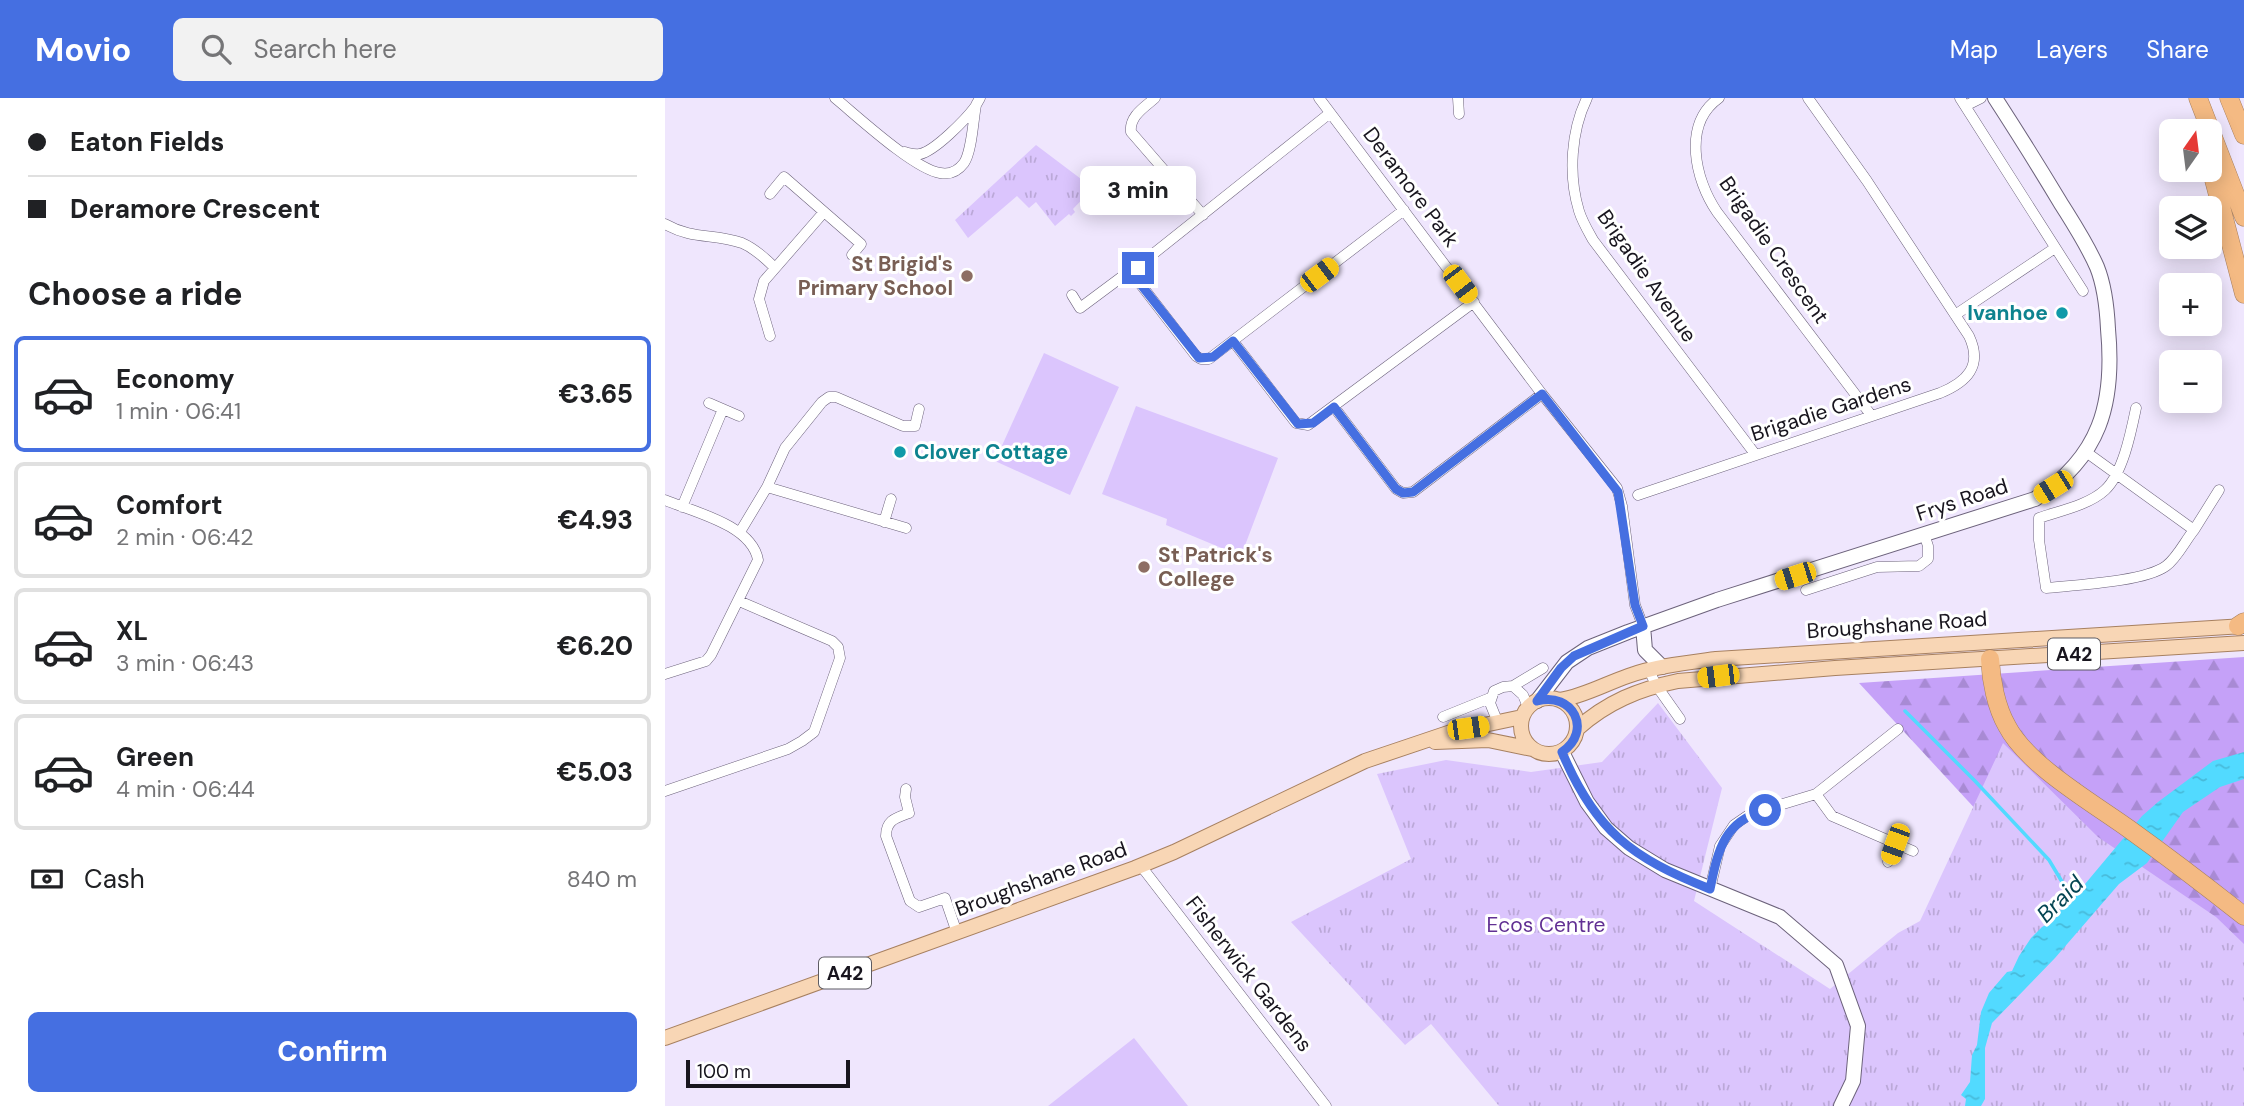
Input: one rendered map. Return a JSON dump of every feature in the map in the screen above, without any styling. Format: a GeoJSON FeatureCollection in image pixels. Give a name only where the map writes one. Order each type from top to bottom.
{"type":"FeatureCollection","features":[{"type":"Feature","properties":{"kind":"highway"},"geometry":{"type":"LineString","coordinates":[[2188,98],[2195,119]]}},
{"type":"Feature","properties":{"kind":"highway"},"geometry":{"type":"LineString","coordinates":[[2198,98],[2244,216]]}},
{"type":"Feature","properties":{"kind":"highway"},"geometry":{"type":"LineString","coordinates":[[2229,98],[2244,135]]}},
{"type":"Feature","properties":{"kind":"highway"},"geometry":{"type":"LineString","coordinates":[[2215,182],[2244,293]]}},
{"type":"Feature","properties":{"kind":"highway"},"geometry":{"type":"LineString","coordinates":[[1990,659],[1996,695],[2007,727],[2028,753],[2244,916]]}},
{"type":"Feature","properties":{"kind":"main road","name":"Broughshane Road"},"geometry":{"type":"LineString","coordinates":[[1557,699],[1577,697],[1655,669],[1740,657],[2005,640],[2242,629]]}},
{"type":"Feature","properties":{"kind":"main road","name":"Broughshane Road"},"geometry":{"type":"LineString","coordinates":[[1577,729],[1607,705],[1656,685],[1718,676],[1990,659],[2242,629]]}},
{"type":"Feature","properties":{"kind":"main road"},"geometry":{"type":"LineString","coordinates":[[1990,659],[1996,646],[2005,640]]}},
{"type":"Feature","properties":{"kind":"main road"},"geometry":{"type":"LineString","coordinates":[[1557,699],[1573,712],[1577,729]]}},
{"type":"Feature","properties":{"kind":"main road","name":"A42"},"geometry":{"type":"LineString","coordinates":[[1423,743],[1451,732],[1498,723],[1529,708],[1557,699]]}},
{"type":"Feature","properties":{"kind":"main road"},"geometry":{"type":"LineString","coordinates":[[1529,708],[1522,735],[1532,749]]}},
{"type":"Feature","properties":{"kind":"main road","name":"A42"},"geometry":{"type":"LineString","coordinates":[[1423,743],[1488,740],[1532,749],[1546,755],[1562,752],[1572,742],[1577,729]]}},
{"type":"Feature","properties":{"kind":"main road","name":"Broughshane Road"},"geometry":{"type":"LineString","coordinates":[[665,1038],[1141,866],[1365,761],[1423,743]]}},
{"type":"Feature","properties":{"kind":"street"},"geometry":{"type":"LineString","coordinates":[[1155,98],[1134,117],[1130,125],[1132,133],[1203,215]]}},
{"type":"Feature","properties":{"kind":"street","name":"Deramore Park"},"geometry":{"type":"LineString","coordinates":[[1319,98],[1618,492],[1635,605],[1643,626]]}},
{"type":"Feature","properties":{"kind":"street"},"geometry":{"type":"LineString","coordinates":[[1458,98],[1459,114]]}},
{"type":"Feature","properties":{"kind":"street","name":"Brigadie Avenue"},"geometry":{"type":"LineString","coordinates":[[1587,98],[1575,137],[1572,179],[1579,213],[1593,240],[1755,454]]}},
{"type":"Feature","properties":{"kind":"street","name":"Brigadie Crescent"},"geometry":{"type":"LineString","coordinates":[[1719,98],[1705,111],[1697,132],[1697,162],[1704,188],[1717,212],[1871,415]]}},
{"type":"Feature","properties":{"kind":"street","name":"Brigadie Gardens"},"geometry":{"type":"LineString","coordinates":[[1638,495],[1944,392],[1965,380],[1973,364],[1975,351],[1969,336],[1867,181],[1808,98]]}},
{"type":"Feature","properties":{"kind":"street"},"geometry":{"type":"LineString","coordinates":[[1980,98],[1962,102],[2083,291]]}},
{"type":"Feature","properties":{"kind":"street","name":"Frys Road"},"geometry":{"type":"LineString","coordinates":[[1529,708],[1549,671],[1580,653],[1643,626],[2035,499],[2069,474],[2086,452],[2102,418],[2108,386],[2110,344],[2106,295],[2087,246],[1995,98]]}},
{"type":"Feature","properties":{"kind":"street"},"geometry":{"type":"LineString","coordinates":[[837,99],[900,151],[936,173],[945,174],[954,172],[966,159],[978,102]]}},
{"type":"Feature","properties":{"kind":"street"},"geometry":{"type":"LineString","coordinates":[[900,151],[917,154],[928,150],[961,124],[978,102]]}},
{"type":"Feature","properties":{"kind":"street"},"geometry":{"type":"LineString","coordinates":[[1331,113],[1143,262],[1137,271],[1138,281],[1199,358],[1213,357],[1404,210]]}},
{"type":"Feature","properties":{"kind":"street"},"geometry":{"type":"LineString","coordinates":[[770,194],[784,177],[861,244],[852,255]]}},
{"type":"Feature","properties":{"kind":"street"},"geometry":{"type":"LineString","coordinates":[[770,336],[758,299],[764,281],[824,212]]}},
{"type":"Feature","properties":{"kind":"street"},"geometry":{"type":"LineString","coordinates":[[665,224],[682,233],[723,238],[744,244],[774,267]]}},
{"type":"Feature","properties":{"kind":"street"},"geometry":{"type":"LineString","coordinates":[[1955,315],[2055,248]]}},
{"type":"Feature","properties":{"kind":"street"},"geometry":{"type":"LineString","coordinates":[[1072,295],[1080,307],[1127,273],[1137,271]]}},
{"type":"Feature","properties":{"kind":"street"},"geometry":{"type":"LineString","coordinates":[[1233,341],[1296,423],[1303,425],[1313,423],[1474,302]]}},
{"type":"Feature","properties":{"kind":"street"},"geometry":{"type":"LineString","coordinates":[[1334,407],[1396,489],[1408,493],[1542,394]]}},
{"type":"Feature","properties":{"kind":"street"},"geometry":{"type":"LineString","coordinates":[[740,532],[767,487],[785,448],[828,397],[836,397],[901,426],[915,426],[919,410]]}},
{"type":"Feature","properties":{"kind":"street"},"geometry":{"type":"LineString","coordinates":[[709,404],[739,416]]}},
{"type":"Feature","properties":{"kind":"street"},"geometry":{"type":"LineString","coordinates":[[2136,408],[2130,438],[2116,474],[2105,490],[2094,497],[2039,518],[2039,540],[2046,588],[2142,575],[2166,566],[2219,491]]}},
{"type":"Feature","properties":{"kind":"street"},"geometry":{"type":"LineString","coordinates":[[682,507],[723,409]]}},
{"type":"Feature","properties":{"kind":"street"},"geometry":{"type":"LineString","coordinates":[[2086,452],[2194,530]]}},
{"type":"Feature","properties":{"kind":"street"},"geometry":{"type":"LineString","coordinates":[[767,487],[907,528]]}},
{"type":"Feature","properties":{"kind":"street"},"geometry":{"type":"LineString","coordinates":[[884,522],[891,499]]}},
{"type":"Feature","properties":{"kind":"street"},"geometry":{"type":"LineString","coordinates":[[665,500],[727,524],[740,532],[753,544],[758,560],[706,661],[665,674]]}},
{"type":"Feature","properties":{"kind":"street"},"geometry":{"type":"LineString","coordinates":[[1806,590],[1881,566],[1919,566],[1928,559],[1924,534]]}},
{"type":"Feature","properties":{"kind":"street"},"geometry":{"type":"LineString","coordinates":[[665,791],[787,749],[814,732],[840,658],[838,647],[832,641],[739,601]]}},
{"type":"Feature","properties":{"kind":"street"},"geometry":{"type":"LineString","coordinates":[[1643,626],[1645,650],[1655,669],[1656,685],[1680,719]]}},
{"type":"Feature","properties":{"kind":"street"},"geometry":{"type":"LineString","coordinates":[[1443,718],[1490,698],[1495,691],[1503,687],[1513,686],[1549,671],[1557,699]]}},
{"type":"Feature","properties":{"kind":"street"},"geometry":{"type":"LineString","coordinates":[[1513,686],[1523,695],[1529,708]]}},
{"type":"Feature","properties":{"kind":"street"},"geometry":{"type":"LineString","coordinates":[[1490,698],[1491,709],[1498,723]]}},
{"type":"Feature","properties":{"kind":"street"},"geometry":{"type":"LineString","coordinates":[[1710,889],[1720,846],[1734,825],[1750,814],[1816,794],[1898,729]]}},
{"type":"Feature","properties":{"kind":"street"},"geometry":{"type":"LineString","coordinates":[[1562,752],[1587,802],[1612,833],[1652,863],[1780,917],[1836,965],[1858,1026],[1853,1081],[1841,1106]]}},
{"type":"Feature","properties":{"kind":"street"},"geometry":{"type":"LineString","coordinates":[[906,789],[909,813],[891,820],[886,828],[886,836],[910,901],[919,907],[945,898],[957,933]]}},
{"type":"Feature","properties":{"kind":"street"},"geometry":{"type":"LineString","coordinates":[[1816,794],[1832,816],[1913,851]]}},
{"type":"Feature","properties":{"kind":"street"},"geometry":{"type":"LineString","coordinates":[[1888,862],[1895,844]]}},
{"type":"Feature","properties":{"kind":"street","name":"Fisherwick Gardens"},"geometry":{"type":"LineString","coordinates":[[1141,866],[1327,1106]]}},
{"type":"Feature","properties":{"kind":"green space"},"geometry":{"type":"Polygon","coordinates":[[[1036,145],[1093,188],[1073,209],[1075,212],[1071,216],[1069,214],[1055,226],[1036,202],[1029,208],[1017,196],[968,238],[955,220],[1036,145]]]}},
{"type":"Feature","properties":{"kind":"green space"},"geometry":{"type":"Polygon","coordinates":[[[1044,353],[1119,387],[1070,495],[995,461],[1044,353]]]}},
{"type":"Feature","properties":{"kind":"green space"},"geometry":{"type":"Polygon","coordinates":[[[1136,406],[1278,458],[1241,556],[1166,525],[1167,519],[1102,494],[1136,406]]]}},
{"type":"Feature","properties":{"kind":"green space"},"geometry":{"type":"Polygon","coordinates":[[[2244,657],[2244,1090],[2039,878],[1859,683],[2244,657]]]}},
{"type":"Feature","properties":{"kind":"green space","name":"Ecos Centre"},"geometry":{"type":"Polygon","coordinates":[[[1658,703],[1722,788],[1694,901],[1830,989],[1898,933],[1920,921],[2003,743],[2098,837],[2216,917],[2244,944],[2244,1106],[1499,1106],[1431,1024],[1405,1045],[1291,922],[1411,859],[1377,774],[1446,760],[1531,772],[1602,762],[1658,703]]]}},
{"type":"Feature","properties":{"kind":"green space"},"geometry":{"type":"Polygon","coordinates":[[[1134,1038],[1188,1106],[1048,1106],[1134,1038]]]}},
{"type":"Feature","properties":{"kind":"water"},"geometry":{"type":"Polygon","coordinates":[[[2244,752],[2244,779],[2220,787],[2183,812],[2147,863],[2119,884],[2055,958],[1992,1023],[1985,1048],[1985,1099],[1981,1106],[1965,1106],[1966,1099],[1961,1095],[1970,1082],[1972,1055],[1977,1045],[1981,1012],[1989,993],[2007,972],[2012,971],[2031,938],[2055,919],[2070,895],[2080,890],[2142,816],[2158,802],[2213,761],[2244,752]]]}},
{"type":"Feature","properties":{"kind":"waterway","name":"Braid"},"geometry":{"type":"LineString","coordinates":[[1905,711],[2049,860],[2070,895],[2070,900]]}},
{"type":"Feature","properties":{"kind":"place","name":"St Brigid's Primary School"},"geometry":{"type":"Point","coordinates":[967,276]}},
{"type":"Feature","properties":{"kind":"place","name":"Ivanhoe"},"geometry":{"type":"Point","coordinates":[2062,313]}},
{"type":"Feature","properties":{"kind":"place","name":"Clover Cottage"},"geometry":{"type":"Point","coordinates":[900,452]}},
{"type":"Feature","properties":{"kind":"place","name":"St Patrick's College"},"geometry":{"type":"Point","coordinates":[1144,567]}},
{"type":"Feature","properties":{"kind":"route"},"geometry":{"type":"LineString","coordinates":[[1138,268],[1138,281],[1196,356],[1203,359],[1213,357],[1233,341],[1298,424],[1313,423],[1334,407],[1396,489],[1403,493],[1413,492],[1542,394],[1618,492],[1635,605],[1643,626],[1574,656],[1561,668],[1537,701],[1545,698],[1560,700],[1573,712],[1577,720],[1576,736],[1562,752],[1581,792],[1606,828],[1629,848],[1665,870],[1710,889],[1720,846],[1734,825],[1750,814],[1765,810]]}}]}
